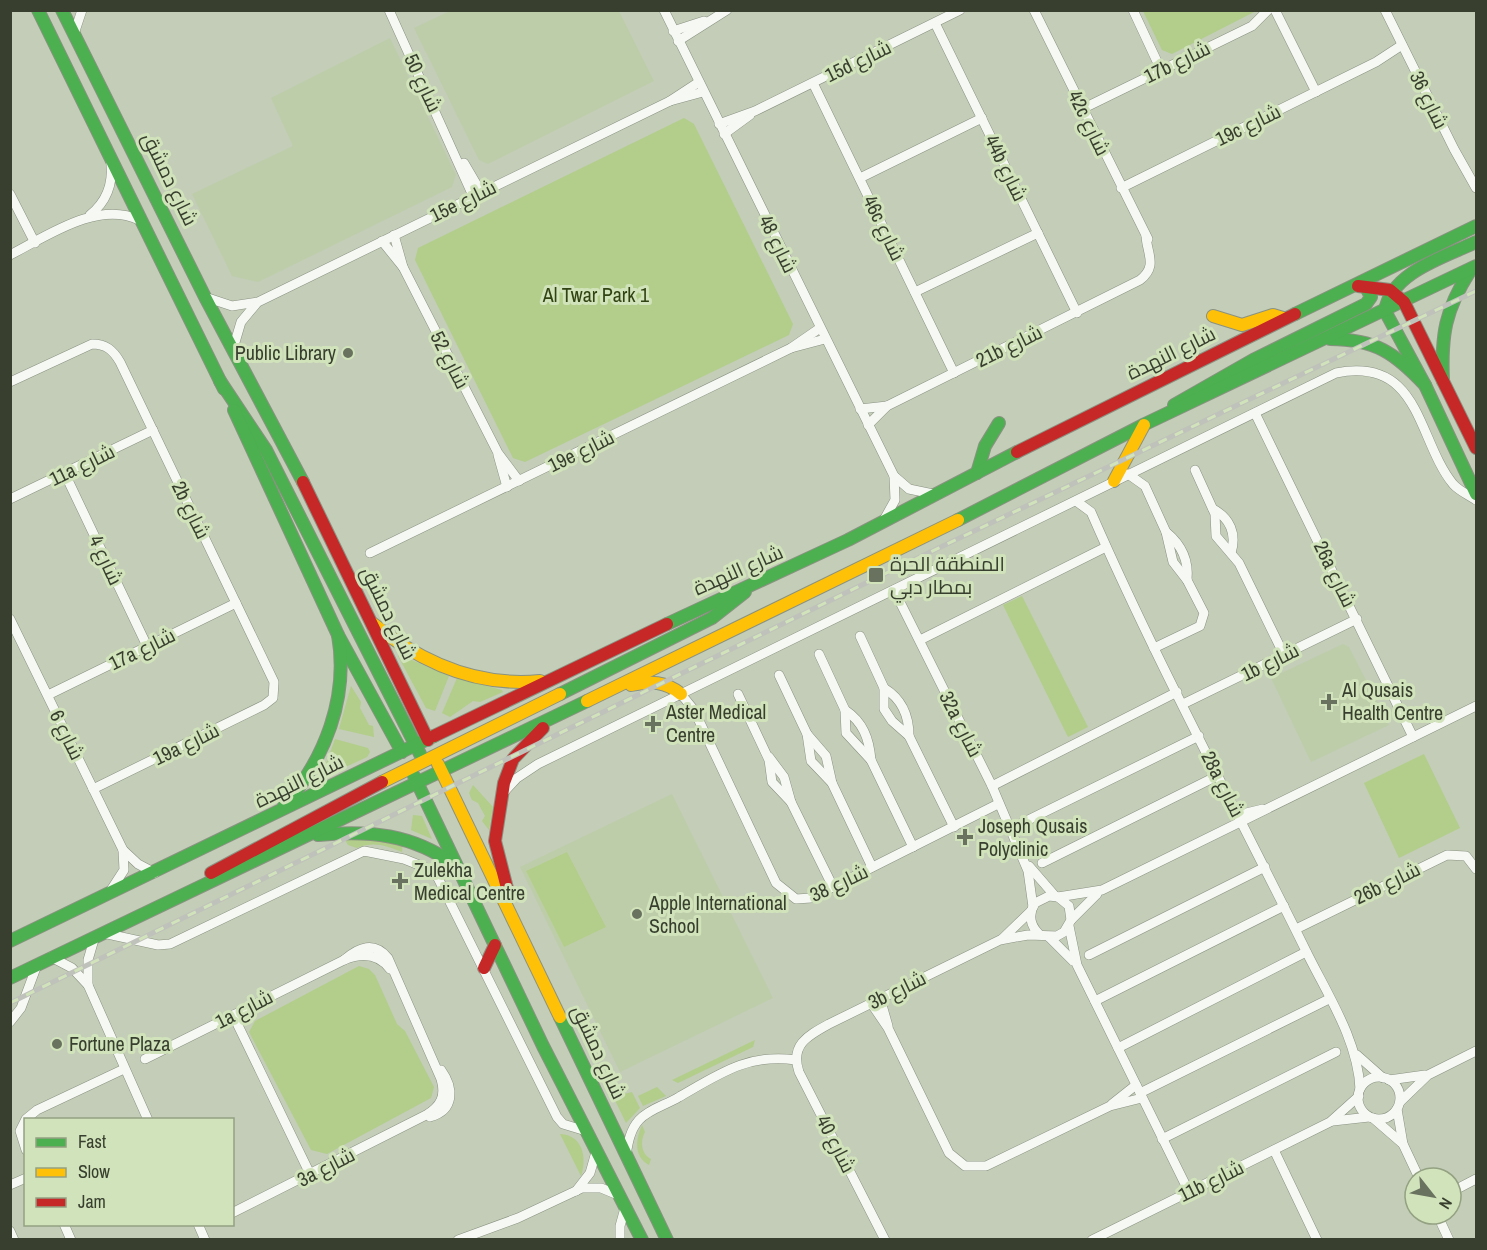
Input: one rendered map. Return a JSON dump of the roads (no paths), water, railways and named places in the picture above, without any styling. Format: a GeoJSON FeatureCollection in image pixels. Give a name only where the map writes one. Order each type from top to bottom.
{"type":"FeatureCollection","features":[{"type":"Feature","properties":{"kind":"main road"},"geometry":{"type":"LineString","coordinates":[[38,10],[139,220],[220,381],[338,635],[402,752],[596,1152],[642,1239]]}},
{"type":"Feature","properties":{"kind":"main road","name":"شارع دمشق"},"geometry":{"type":"LineString","coordinates":[[62,10],[206,297],[308,491],[372,623],[436,774],[513,919],[667,1239]]}},
{"type":"Feature","properties":{"kind":"main road","name":"شارع النهدة"},"geometry":{"type":"LineString","coordinates":[[10,941],[156,873],[706,605],[751,587],[1285,318],[1360,286],[1476,226]]}},
{"type":"Feature","properties":{"kind":"main road"},"geometry":{"type":"LineString","coordinates":[[1476,242],[1413,275],[1390,291],[1385,300],[1385,311],[1425,386],[1476,494]]}},
{"type":"Feature","properties":{"kind":"main road"},"geometry":{"type":"LineString","coordinates":[[10,978],[104,932],[156,910],[564,712],[1038,481],[1150,422],[1474,267]]}},
{"type":"Feature","properties":{"kind":"main road"},"geometry":{"type":"LineString","coordinates":[[1443,381],[1442,325],[1459,287],[1474,267]]}},
{"type":"Feature","properties":{"kind":"main road"},"geometry":{"type":"LineString","coordinates":[[1360,286],[1390,291],[1404,302],[1476,448]]}},
{"type":"Feature","properties":{"kind":"main road"},"geometry":{"type":"LineString","coordinates":[[1114,481],[1150,422],[1191,393],[1366,304],[1371,297],[1360,286]]}},
{"type":"Feature","properties":{"kind":"main road"},"geometry":{"type":"LineString","coordinates":[[1213,316],[1242,325],[1273,315],[1285,318]]}},
{"type":"Feature","properties":{"kind":"main road"},"geometry":{"type":"LineString","coordinates":[[1325,340],[1363,340],[1377,344],[1398,357],[1425,386]]}},
{"type":"Feature","properties":{"kind":"main road"},"geometry":{"type":"LineString","coordinates":[[220,381],[266,450],[422,743]]}},
{"type":"Feature","properties":{"kind":"main road"},"geometry":{"type":"LineString","coordinates":[[977,472],[985,446],[999,423]]}},
{"type":"Feature","properties":{"kind":"main road"},"geometry":{"type":"LineString","coordinates":[[104,932],[149,905],[410,768],[712,618],[732,605],[751,587]]}},
{"type":"Feature","properties":{"kind":"main road"},"geometry":{"type":"LineString","coordinates":[[372,623],[413,653],[456,670],[515,684],[554,679]]}},
{"type":"Feature","properties":{"kind":"main road"},"geometry":{"type":"LineString","coordinates":[[275,814],[303,786],[317,763],[343,678],[343,656],[338,635]]}},
{"type":"Feature","properties":{"kind":"main road"},"geometry":{"type":"LineString","coordinates":[[608,690],[660,681],[672,686],[681,694]]}},
{"type":"Feature","properties":{"kind":"main road"},"geometry":{"type":"LineString","coordinates":[[513,919],[495,847],[506,774],[519,751],[564,712]]}},
{"type":"Feature","properties":{"kind":"main road"},"geometry":{"type":"LineString","coordinates":[[307,836],[361,832],[396,836],[428,846],[458,867]]}},
{"type":"Feature","properties":{"kind":"main road"},"geometry":{"type":"LineString","coordinates":[[484,968],[495,945]]}},
{"type":"Feature","properties":{"kind":"street"},"geometry":{"type":"LineString","coordinates":[[75,34],[82,10]]}},
{"type":"Feature","properties":{"kind":"street","name":"شارع 50"},"geometry":{"type":"LineString","coordinates":[[389,10],[477,194]]}},
{"type":"Feature","properties":{"kind":"street","name":"شارع 48"},"geometry":{"type":"LineString","coordinates":[[664,10],[894,476],[896,500],[881,522]]}},
{"type":"Feature","properties":{"kind":"street"},"geometry":{"type":"LineString","coordinates":[[678,40],[727,10]]}},
{"type":"Feature","properties":{"kind":"street","name":"15d شارع"},"geometry":{"type":"LineString","coordinates":[[719,124],[755,111],[960,10]]}},
{"type":"Feature","properties":{"kind":"street","name":"42c شارع"},"geometry":{"type":"LineString","coordinates":[[1034,10],[1146,236]]}},
{"type":"Feature","properties":{"kind":"street"},"geometry":{"type":"LineString","coordinates":[[1133,10],[1161,70]]}},
{"type":"Feature","properties":{"kind":"street","name":"17b شارع"},"geometry":{"type":"LineString","coordinates":[[1082,109],[1252,26],[1268,10]]}},
{"type":"Feature","properties":{"kind":"street"},"geometry":{"type":"LineString","coordinates":[[1275,10],[1316,92]]}},
{"type":"Feature","properties":{"kind":"street","name":"شارع 36"},"geometry":{"type":"LineString","coordinates":[[1385,10],[1454,149],[1476,188]]}},
{"type":"Feature","properties":{"kind":"street"},"geometry":{"type":"LineString","coordinates":[[673,31],[709,20]]}},
{"type":"Feature","properties":{"kind":"street","name":"44b شارع"},"geometry":{"type":"LineString","coordinates":[[935,23],[1077,313]]}},
{"type":"Feature","properties":{"kind":"street","name":"19c شارع"},"geometry":{"type":"LineString","coordinates":[[1121,188],[1404,48]]}},
{"type":"Feature","properties":{"kind":"street","name":"15e شارع"},"geometry":{"type":"LineString","coordinates":[[206,297],[232,306],[258,302],[670,101],[699,82]]}},
{"type":"Feature","properties":{"kind":"street","name":"46c شارع"},"geometry":{"type":"LineString","coordinates":[[813,83],[954,373]]}},
{"type":"Feature","properties":{"kind":"street","name":"15e شارع"},"geometry":{"type":"LineString","coordinates":[[670,101],[703,92]]}},
{"type":"Feature","properties":{"kind":"street","name":"15d شارع"},"geometry":{"type":"LineString","coordinates":[[724,134],[755,111]]}},
{"type":"Feature","properties":{"kind":"street"},"geometry":{"type":"LineString","coordinates":[[860,178],[982,118]]}},
{"type":"Feature","properties":{"kind":"street"},"geometry":{"type":"LineString","coordinates":[[83,220],[99,208],[108,191],[111,162]]}},
{"type":"Feature","properties":{"kind":"street"},"geometry":{"type":"LineString","coordinates":[[10,194],[35,243]]}},
{"type":"Feature","properties":{"kind":"street"},"geometry":{"type":"LineString","coordinates":[[10,255],[83,220],[111,212],[139,220]]}},
{"type":"Feature","properties":{"kind":"street"},"geometry":{"type":"LineString","coordinates":[[915,292],[1038,233]]}},
{"type":"Feature","properties":{"kind":"street","name":"شارع 52"},"geometry":{"type":"LineString","coordinates":[[394,235],[403,267],[498,453],[519,481]]}},
{"type":"Feature","properties":{"kind":"street","name":"21b شارع"},"geometry":{"type":"LineString","coordinates":[[868,425],[887,406],[1130,287],[1145,277],[1151,267],[1146,236]]}},
{"type":"Feature","properties":{"kind":"street","name":"شارع 52"},"geometry":{"type":"LineString","coordinates":[[382,241],[403,267]]}},
{"type":"Feature","properties":{"kind":"street","name":"15e شارع"},"geometry":{"type":"LineString","coordinates":[[233,349],[241,322],[258,302]]}},
{"type":"Feature","properties":{"kind":"street","name":"19e شارع"},"geometry":{"type":"LineString","coordinates":[[370,553],[791,348],[820,328]]}},
{"type":"Feature","properties":{"kind":"street","name":"19e شارع"},"geometry":{"type":"LineString","coordinates":[[791,348],[825,339]]}},
{"type":"Feature","properties":{"kind":"street","name":"2b شارع"},"geometry":{"type":"LineString","coordinates":[[10,382],[92,344],[107,346],[117,356],[273,679],[274,693]]}},
{"type":"Feature","properties":{"kind":"street"},"geometry":{"type":"LineString","coordinates":[[502,794],[518,778],[538,764],[1336,373],[1359,371],[1382,378],[1399,388],[1412,402],[1453,484],[1476,500]]}},
{"type":"Feature","properties":{"kind":"street","name":"21b شارع"},"geometry":{"type":"LineString","coordinates":[[860,409],[887,406]]}},
{"type":"Feature","properties":{"kind":"street","name":"26a شارع"},"geometry":{"type":"LineString","coordinates":[[1255,412],[1413,737]]}},
{"type":"Feature","properties":{"kind":"street","name":"11a شارع"},"geometry":{"type":"LineString","coordinates":[[10,499],[153,430]]}},
{"type":"Feature","properties":{"kind":"street","name":"شارع 52"},"geometry":{"type":"LineString","coordinates":[[498,453],[507,487]]}},
{"type":"Feature","properties":{"kind":"street"},"geometry":{"type":"LineString","coordinates":[[1195,470],[1213,508],[1216,536],[1239,563],[1284,654]]}},
{"type":"Feature","properties":{"kind":"street","name":"شارع 4"},"geometry":{"type":"LineString","coordinates":[[65,474],[147,646]]}},
{"type":"Feature","properties":{"kind":"street"},"geometry":{"type":"LineString","coordinates":[[1128,474],[1144,483],[1166,532],[1173,562],[1187,580],[1204,614],[1203,622],[1196,628],[1154,648]]}},
{"type":"Feature","properties":{"kind":"street"},"geometry":{"type":"LineString","coordinates":[[894,476],[909,489],[937,494]]}},
{"type":"Feature","properties":{"kind":"street","name":"28a شارع"},"geometry":{"type":"LineString","coordinates":[[1093,493],[1091,512],[1106,547],[1357,1055],[1360,1093]]}},
{"type":"Feature","properties":{"kind":"street"},"geometry":{"type":"LineString","coordinates":[[1076,501],[1091,512]]}},
{"type":"Feature","properties":{"kind":"street"},"geometry":{"type":"LineString","coordinates":[[1213,508],[1230,524],[1234,538],[1231,553]]}},
{"type":"Feature","properties":{"kind":"street"},"geometry":{"type":"LineString","coordinates":[[920,640],[1106,547]]}},
{"type":"Feature","properties":{"kind":"street","name":"32a شارع"},"geometry":{"type":"LineString","coordinates":[[894,590],[992,786],[1023,859],[1030,883],[1032,908]]}},
{"type":"Feature","properties":{"kind":"street","name":"17a شارع"},"geometry":{"type":"LineString","coordinates":[[48,695],[236,603]]}},
{"type":"Feature","properties":{"kind":"street","name":"شارع 6"},"geometry":{"type":"LineString","coordinates":[[10,619],[123,850],[138,864],[156,873]]}},
{"type":"Feature","properties":{"kind":"street","name":"1b شارع"},"geometry":{"type":"LineString","coordinates":[[1183,704],[1357,620]]}},
{"type":"Feature","properties":{"kind":"street"},"geometry":{"type":"LineString","coordinates":[[860,636],[884,688],[886,713],[909,736]]}},
{"type":"Feature","properties":{"kind":"street"},"geometry":{"type":"LineString","coordinates":[[819,654],[845,710],[865,731],[871,760],[913,847]]}},
{"type":"Feature","properties":{"kind":"street"},"geometry":{"type":"LineString","coordinates":[[779,675],[807,734],[825,756],[832,783],[872,867]]}},
{"type":"Feature","properties":{"kind":"street"},"geometry":{"type":"LineString","coordinates":[[884,688],[896,696],[904,708],[909,736],[954,827]]}},
{"type":"Feature","properties":{"kind":"street"},"geometry":{"type":"LineString","coordinates":[[992,786],[1177,692]]}},
{"type":"Feature","properties":{"kind":"street","name":"19a شارع"},"geometry":{"type":"LineString","coordinates":[[93,789],[264,705],[274,693]]}},
{"type":"Feature","properties":{"kind":"street","name":"شارع 38"},"geometry":{"type":"LineString","coordinates":[[681,694],[694,710],[780,888],[791,897],[801,900],[811,898],[998,804]]}},
{"type":"Feature","properties":{"kind":"street"},"geometry":{"type":"LineString","coordinates":[[738,694],[767,756],[772,782],[791,802],[833,887]]}},
{"type":"Feature","properties":{"kind":"street"},"geometry":{"type":"LineString","coordinates":[[1077,965],[1031,923],[1032,908],[1039,899],[1080,896],[1102,890],[1241,819],[1266,809],[1476,706]]}},
{"type":"Feature","properties":{"kind":"street"},"geometry":{"type":"LineString","coordinates":[[845,710],[845,729],[848,737],[871,760]]}},
{"type":"Feature","properties":{"kind":"street"},"geometry":{"type":"LineString","coordinates":[[807,734],[811,761],[832,783]]}},
{"type":"Feature","properties":{"kind":"street"},"geometry":{"type":"LineString","coordinates":[[1010,829],[1198,736]]}},
{"type":"Feature","properties":{"kind":"street"},"geometry":{"type":"LineString","coordinates":[[1042,862],[1219,775]]}},
{"type":"Feature","properties":{"kind":"street"},"geometry":{"type":"LineString","coordinates":[[107,895],[124,870],[123,850]]}},
{"type":"Feature","properties":{"kind":"street"},"geometry":{"type":"LineString","coordinates":[[88,985],[87,960],[104,932],[158,945],[170,944],[346,858],[369,851],[404,859],[432,871],[484,968],[559,1121],[586,1131]]}},
{"type":"Feature","properties":{"kind":"street","name":"26b شارع"},"geometry":{"type":"LineString","coordinates":[[1296,929],[1447,855],[1466,856],[1476,869]]}},
{"type":"Feature","properties":{"kind":"street","name":"32a شارع"},"geometry":{"type":"LineString","coordinates":[[1023,859],[1057,897]]}},
{"type":"Feature","properties":{"kind":"street"},"geometry":{"type":"LineString","coordinates":[[1089,955],[1265,867]]}},
{"type":"Feature","properties":{"kind":"street"},"geometry":{"type":"LineString","coordinates":[[1044,936],[1064,932],[1102,890]]}},
{"type":"Feature","properties":{"kind":"street"},"geometry":{"type":"LineString","coordinates":[[1057,897],[1069,906],[1077,965],[1189,1192]]}},
{"type":"Feature","properties":{"kind":"street"},"geometry":{"type":"LineString","coordinates":[[1095,1002],[1284,906]]}},
{"type":"Feature","properties":{"kind":"street","name":"3b شارع"},"geometry":{"type":"LineString","coordinates":[[798,1046],[810,1034],[1000,940],[1032,908]]}},
{"type":"Feature","properties":{"kind":"street","name":"3b شارع"},"geometry":{"type":"LineString","coordinates":[[1000,940],[1044,936]]}},
{"type":"Feature","properties":{"kind":"street","name":"1a شارع"},"geometry":{"type":"LineString","coordinates":[[145,1059],[344,960],[361,948],[377,949],[388,958],[393,974],[433,1058]]}},
{"type":"Feature","properties":{"kind":"street"},"geometry":{"type":"LineString","coordinates":[[1118,1048],[1306,952]]}},
{"type":"Feature","properties":{"kind":"street"},"geometry":{"type":"LineString","coordinates":[[51,957],[72,968],[88,985],[148,1118]]}},
{"type":"Feature","properties":{"kind":"street"},"geometry":{"type":"LineString","coordinates":[[10,1022],[21,1008],[37,964]]}},
{"type":"Feature","properties":{"kind":"street"},"geometry":{"type":"LineString","coordinates":[[880,998],[888,1028]]}},
{"type":"Feature","properties":{"kind":"street"},"geometry":{"type":"LineString","coordinates":[[871,1003],[888,1028],[946,1146],[964,1160],[978,1164],[992,1162],[1329,999]]}},
{"type":"Feature","properties":{"kind":"street"},"geometry":{"type":"LineString","coordinates":[[233,1015],[310,1174]]}},
{"type":"Feature","properties":{"kind":"street","name":"شارع 40"},"geometry":{"type":"LineString","coordinates":[[798,1046],[796,1060],[802,1078],[885,1239]]}},
{"type":"Feature","properties":{"kind":"street"},"geometry":{"type":"LineString","coordinates":[[1371,1117],[1387,1118],[1428,1075],[1476,1051]]}},
{"type":"Feature","properties":{"kind":"street"},"geometry":{"type":"LineString","coordinates":[[1162,1139],[1336,1052]]}},
{"type":"Feature","properties":{"kind":"street","name":"28a شارع"},"geometry":{"type":"LineString","coordinates":[[1357,1055],[1386,1079]]}},
{"type":"Feature","properties":{"kind":"street","name":"3a شارع"},"geometry":{"type":"LineString","coordinates":[[234,1212],[419,1119],[436,1108],[442,1099],[444,1089],[433,1058]]}},
{"type":"Feature","properties":{"kind":"street"},"geometry":{"type":"LineString","coordinates":[[626,1155],[635,1125],[652,1111],[711,1078],[749,1061],[769,1058],[796,1060]]}},
{"type":"Feature","properties":{"kind":"street"},"geometry":{"type":"LineString","coordinates":[[24,1149],[15,1138],[16,1125],[24,1114],[124,1069]]}},
{"type":"Feature","properties":{"kind":"street"},"geometry":{"type":"LineString","coordinates":[[1403,1144],[1363,1111],[1360,1093],[1370,1080],[1428,1075]]}},
{"type":"Feature","properties":{"kind":"street"},"geometry":{"type":"LineString","coordinates":[[1386,1079],[1398,1089],[1403,1144],[1413,1166]]}},
{"type":"Feature","properties":{"kind":"street"},"geometry":{"type":"LineString","coordinates":[[1110,1106],[1140,1092]]}},
{"type":"Feature","properties":{"kind":"street","name":"11b شارع"},"geometry":{"type":"LineString","coordinates":[[1092,1239],[1330,1122],[1360,1093]]}},
{"type":"Feature","properties":{"kind":"street","name":"11b شارع"},"geometry":{"type":"LineString","coordinates":[[1330,1122],[1371,1117]]}},
{"type":"Feature","properties":{"kind":"street"},"geometry":{"type":"LineString","coordinates":[[1274,1150],[1317,1239]]}},
{"type":"Feature","properties":{"kind":"street"},"geometry":{"type":"LineString","coordinates":[[576,1191],[590,1173],[596,1152]]}},
{"type":"Feature","properties":{"kind":"street"},"geometry":{"type":"LineString","coordinates":[[10,1185],[24,1179]]}},
{"type":"Feature","properties":{"kind":"street"},"geometry":{"type":"LineString","coordinates":[[458,1239],[518,1218],[576,1191],[602,1188],[619,1196]]}},
{"type":"Feature","properties":{"kind":"street"},"geometry":{"type":"LineString","coordinates":[[620,1239],[620,1226],[625,1208]]}},
{"type":"Feature","properties":{"kind":"street"},"geometry":{"type":"LineString","coordinates":[[199,1227],[205,1239]]}},
{"type":"Feature","properties":{"kind":"street"},"geometry":{"type":"LineString","coordinates":[[10,1231],[14,1239]]}},
{"type":"Feature","properties":{"kind":"railway"},"geometry":{"type":"LineString","coordinates":[[10,1003],[876,578],[1476,291]]}},
{"type":"Feature","properties":{"kind":"place","name":"Public Library"},"geometry":{"type":"Point","coordinates":[348,353]}},
{"type":"Feature","properties":{"kind":"place","name":"المنطقة الحرة بمطار دبي"},"geometry":{"type":"Point","coordinates":[876,575]}},
{"type":"Feature","properties":{"kind":"place","name":"Al Qusais Health Centre"},"geometry":{"type":"Point","coordinates":[1329,702]}},
{"type":"Feature","properties":{"kind":"place","name":"Aster Medical Centre"},"geometry":{"type":"Point","coordinates":[653,724]}},
{"type":"Feature","properties":{"kind":"place","name":"Joseph Qusais Polyclinic"},"geometry":{"type":"Point","coordinates":[965,837]}},
{"type":"Feature","properties":{"kind":"place","name":"Zulekha Medical Centre"},"geometry":{"type":"Point","coordinates":[400,881]}},
{"type":"Feature","properties":{"kind":"place","name":"Apple International School"},"geometry":{"type":"Point","coordinates":[637,914]}},
{"type":"Feature","properties":{"kind":"place","name":"Fortune Plaza"},"geometry":{"type":"Point","coordinates":[57,1044]}},
{"type":"Feature","properties":{"kind":"park label","name":"Al Twar Park 1"},"geometry":{"type":"Point","coordinates":[596,295]}}]}
